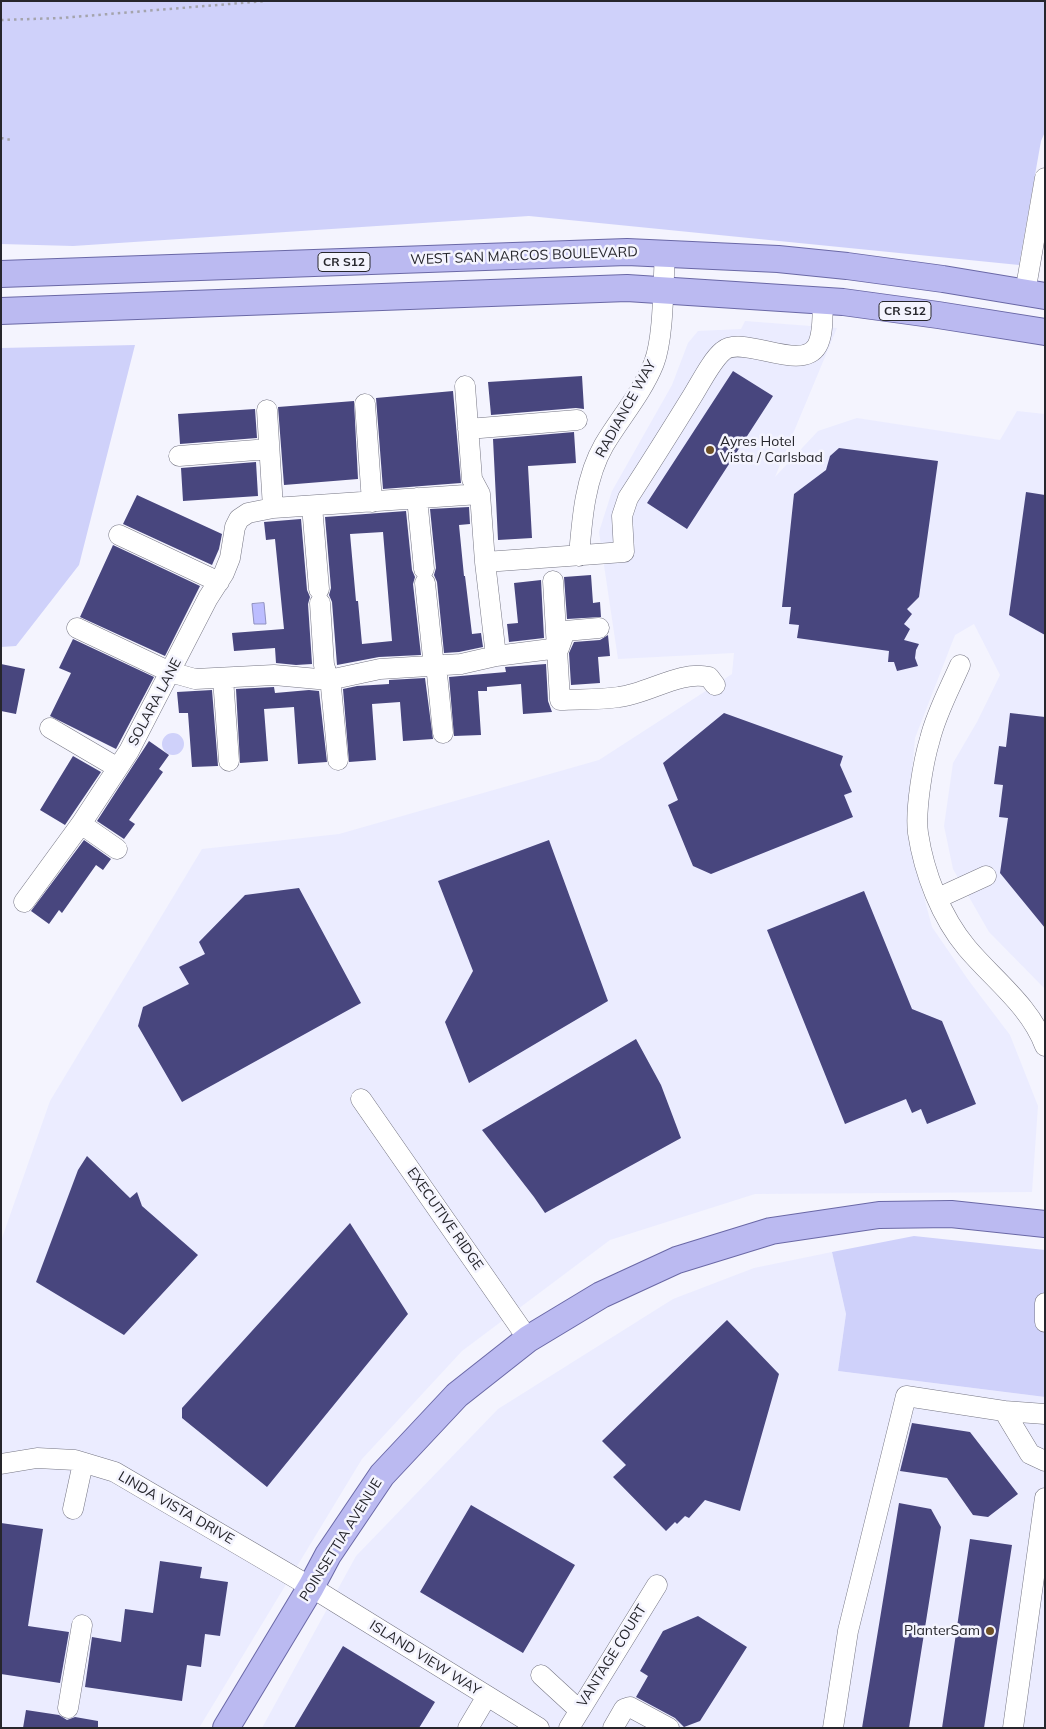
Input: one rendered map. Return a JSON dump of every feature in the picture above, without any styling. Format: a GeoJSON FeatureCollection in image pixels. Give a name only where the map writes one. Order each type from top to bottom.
{"type":"FeatureCollection","features":[{"type":"Feature","properties":{"kind":"main road","name":"WEST SAN MARCOS BOULEVARD"},"geometry":{"type":"LineString","coordinates":[[1,274],[627,252],[778,259],[847,266],[1035,294]]}},
{"type":"Feature","properties":{"kind":"main road","name":"CR S12"},"geometry":{"type":"LineString","coordinates":[[1,311],[617,288],[823,301],[938,315],[1045,332]]}},
{"type":"Feature","properties":{"kind":"main road","name":"POINSETTIA AVENUE"},"geometry":{"type":"LineString","coordinates":[[226,1728],[328,1555],[382,1475],[457,1396],[528,1339],[601,1295],[677,1260],[771,1231],[886,1215],[952,1214],[1045,1224]]}},
{"type":"Feature","properties":{"kind":"street"},"geometry":{"type":"LineString","coordinates":[[1035,294],[1045,178]]}},
{"type":"Feature","properties":{"kind":"street","name":"RADIANCE WAY"},"geometry":{"type":"LineString","coordinates":[[578,556],[583,512],[592,475],[603,447],[643,384],[654,362],[659,337],[665,253]]}},
{"type":"Feature","properties":{"kind":"street"},"geometry":{"type":"LineString","coordinates":[[485,562],[624,552],[622,516],[628,498],[724,350],[736,346],[793,356],[809,353],[816,347],[821,333],[823,301]]}},
{"type":"Feature","properties":{"kind":"street"},"geometry":{"type":"LineString","coordinates":[[464,386],[472,479],[480,494],[485,562],[496,656]]}},
{"type":"Feature","properties":{"kind":"street"},"geometry":{"type":"LineString","coordinates":[[365,404],[372,502]]}},
{"type":"Feature","properties":{"kind":"street"},"geometry":{"type":"LineString","coordinates":[[267,410],[273,508]]}},
{"type":"Feature","properties":{"kind":"street"},"geometry":{"type":"LineString","coordinates":[[468,429],[577,420]]}},
{"type":"Feature","properties":{"kind":"street"},"geometry":{"type":"LineString","coordinates":[[179,456],[269,450]]}},
{"type":"Feature","properties":{"kind":"street","name":"SOLARA LANE"},"geometry":{"type":"LineString","coordinates":[[24,902],[82,824],[129,751],[208,598],[224,573],[230,558],[235,527],[239,519],[248,514],[273,508],[480,494]]}},
{"type":"Feature","properties":{"kind":"street"},"geometry":{"type":"LineString","coordinates":[[417,498],[434,667],[438,674],[443,734]]}},
{"type":"Feature","properties":{"kind":"street"},"geometry":{"type":"LineString","coordinates":[[312,506],[324,665],[331,687],[338,760]]}},
{"type":"Feature","properties":{"kind":"street"},"geometry":{"type":"LineString","coordinates":[[120,535],[219,582]]}},
{"type":"Feature","properties":{"kind":"street"},"geometry":{"type":"LineString","coordinates":[[554,581],[560,700],[619,698],[685,677],[701,675],[709,677],[714,685]]}},
{"type":"Feature","properties":{"kind":"street"},"geometry":{"type":"LineString","coordinates":[[77,628],[170,672],[195,679],[274,675],[329,680],[380,669],[461,664],[496,656],[558,648]]}},
{"type":"Feature","properties":{"kind":"street"},"geometry":{"type":"LineString","coordinates":[[558,648],[565,631],[599,628]]}},
{"type":"Feature","properties":{"kind":"street"},"geometry":{"type":"LineString","coordinates":[[960,665],[930,738],[920,792],[918,832],[927,871],[943,912],[966,947],[1024,1008],[1041,1035],[1045,1046]]}},
{"type":"Feature","properties":{"kind":"street"},"geometry":{"type":"LineString","coordinates":[[223,678],[229,761]]}},
{"type":"Feature","properties":{"kind":"street"},"geometry":{"type":"LineString","coordinates":[[50,728],[118,768]]}},
{"type":"Feature","properties":{"kind":"street"},"geometry":{"type":"LineString","coordinates":[[82,824],[117,849]]}},
{"type":"Feature","properties":{"kind":"street"},"geometry":{"type":"LineString","coordinates":[[938,898],[986,876]]}},
{"type":"Feature","properties":{"kind":"street","name":"EXECUTIVE RIDGE"},"geometry":{"type":"LineString","coordinates":[[361,1100],[528,1339]]}},
{"type":"Feature","properties":{"kind":"street"},"geometry":{"type":"LineString","coordinates":[[1045,1303],[1045,1322]]}},
{"type":"Feature","properties":{"kind":"street"},"geometry":{"type":"LineString","coordinates":[[833,1728],[848,1631],[906,1396],[1004,1411],[1045,1414]]}},
{"type":"Feature","properties":{"kind":"street"},"geometry":{"type":"LineString","coordinates":[[1004,1411],[1030,1454],[1045,1461]]}},
{"type":"Feature","properties":{"kind":"street","name":"LINDA VISTA DRIVE"},"geometry":{"type":"LineString","coordinates":[[1,1464],[37,1458],[75,1460],[115,1472],[311,1586]]}},
{"type":"Feature","properties":{"kind":"street"},"geometry":{"type":"LineString","coordinates":[[74,1509],[83,1463]]}},
{"type":"Feature","properties":{"kind":"street"},"geometry":{"type":"LineString","coordinates":[[1013,1728],[1045,1498]]}},
{"type":"Feature","properties":{"kind":"street","name":"VANTAGE COURT"},"geometry":{"type":"LineString","coordinates":[[576,1722],[657,1585]]}},
{"type":"Feature","properties":{"kind":"street","name":"ISLAND VIEW WAY"},"geometry":{"type":"LineString","coordinates":[[311,1586],[539,1728]]}},
{"type":"Feature","properties":{"kind":"street"},"geometry":{"type":"LineString","coordinates":[[68,1708],[82,1625]]}},
{"type":"Feature","properties":{"kind":"street"},"geometry":{"type":"LineString","coordinates":[[541,1676],[576,1722]]}},
{"type":"Feature","properties":{"kind":"street"},"geometry":{"type":"LineString","coordinates":[[468,1728],[487,1696]]}},
{"type":"Feature","properties":{"kind":"street"},"geometry":{"type":"LineString","coordinates":[[613,1728],[624,1709],[630,1706],[669,1728]]}},
{"type":"Feature","properties":{"kind":"path"},"geometry":{"type":"LineString","coordinates":[[1,20],[61,18],[265,1]]}},
{"type":"Feature","properties":{"kind":"path"},"geometry":{"type":"LineString","coordinates":[[1,138],[11,140]]}},
{"type":"Feature","properties":{"kind":"shaded area"},"geometry":{"type":"Polygon","coordinates":[[[1,1],[1045,1],[1045,132],[1041,141],[1019,265],[529,216],[73,246],[1,244],[1,1]]]}},
{"type":"Feature","properties":{"kind":"shaded area"},"geometry":{"type":"Polygon","coordinates":[[[745,321],[837,328],[775,477],[818,431],[857,418],[1000,440],[1017,411],[1045,414],[1045,989],[989,932],[953,869],[944,826],[953,763],[977,722],[1000,675],[974,624],[955,635],[915,738],[907,833],[932,927],[969,981],[1010,1035],[1038,1106],[1032,1192],[755,1194],[610,1240],[462,1351],[362,1459],[199,1728],[1,1728],[1,1241],[50,1101],[202,849],[339,834],[599,760],[732,674],[734,653],[618,659],[599,532],[612,491],[672,385],[688,343],[698,331],[741,329],[745,321]]]}},
{"type":"Feature","properties":{"kind":"shaded area"},"geometry":{"type":"Polygon","coordinates":[[[135,345],[79,565],[16,646],[1,647],[1,348],[135,345]]]}},
{"type":"Feature","properties":{"kind":"shaded area"},"geometry":{"type":"Polygon","coordinates":[[[264,603],[266,624],[254,624],[252,604],[264,603]]]}},
{"type":"Feature","properties":{"kind":"shaded area"},"geometry":{"type":"Polygon","coordinates":[[[173,733],[181,736],[184,744],[181,752],[173,755],[165,752],[162,744],[165,736],[173,733]]]}},
{"type":"Feature","properties":{"kind":"shaded area"},"geometry":{"type":"Polygon","coordinates":[[[914,1236],[1045,1250],[1045,1397],[838,1371],[846,1314],[832,1252],[914,1236]]]}},
{"type":"Feature","properties":{"kind":"shaded area"},"geometry":{"type":"Polygon","coordinates":[[[832,1252],[846,1314],[838,1371],[1045,1397],[1045,1728],[262,1728],[356,1556],[498,1409],[673,1299],[754,1268],[832,1252]]]}},
{"type":"Feature","properties":{"kind":"building","name":"Ayres Hotel Vista / Carlsbad"},"geometry":{"type":"Polygon","coordinates":[[[733,371],[773,396],[687,529],[647,503],[733,371]]]}},
{"type":"Feature","properties":{"kind":"building"},"geometry":{"type":"Polygon","coordinates":[[[582,376],[584,409],[576,408],[491,415],[488,382],[582,376]]]}},
{"type":"Feature","properties":{"kind":"building"},"geometry":{"type":"Polygon","coordinates":[[[453,391],[461,483],[383,489],[376,398],[453,391]]]}},
{"type":"Feature","properties":{"kind":"building"},"geometry":{"type":"Polygon","coordinates":[[[354,401],[358,479],[284,485],[278,407],[354,401]]]}},
{"type":"Feature","properties":{"kind":"building"},"geometry":{"type":"Polygon","coordinates":[[[255,409],[257,438],[180,444],[178,414],[255,409]]]}},
{"type":"Feature","properties":{"kind":"building"},"geometry":{"type":"Polygon","coordinates":[[[574,432],[576,463],[528,466],[532,538],[498,540],[493,439],[574,432]]]}},
{"type":"Feature","properties":{"kind":"building"},"geometry":{"type":"Polygon","coordinates":[[[839,448],[938,461],[919,597],[907,609],[912,614],[904,624],[910,629],[904,640],[919,644],[915,658],[918,666],[897,671],[894,662],[888,662],[889,651],[797,638],[799,625],[789,624],[791,607],[782,607],[794,494],[826,470],[830,456],[839,448]]]}},
{"type":"Feature","properties":{"kind":"building"},"geometry":{"type":"Polygon","coordinates":[[[256,462],[258,496],[183,501],[181,468],[256,462]]]}},
{"type":"Feature","properties":{"kind":"building"},"geometry":{"type":"Polygon","coordinates":[[[1026,492],[1045,495],[1045,635],[1009,615],[1026,492]]]}},
{"type":"Feature","properties":{"kind":"building"},"geometry":{"type":"Polygon","coordinates":[[[137,495],[222,534],[219,549],[212,565],[123,524],[137,495]]]}},
{"type":"Feature","properties":{"kind":"building"},"geometry":{"type":"Polygon","coordinates":[[[469,507],[470,524],[459,525],[464,576],[472,634],[481,633],[483,647],[444,653],[437,582],[434,575],[436,568],[430,509],[469,507]]]}},
{"type":"Feature","properties":{"kind":"building"},"geometry":{"type":"Polygon","coordinates":[[[406,511],[412,570],[415,577],[413,584],[421,655],[379,657],[337,665],[332,602],[329,595],[331,588],[325,517],[406,511]],[[383,532],[350,534],[362,644],[392,641],[383,532]]]}},
{"type":"Feature","properties":{"kind":"building"},"geometry":{"type":"Polygon","coordinates":[[[301,519],[307,590],[310,597],[308,604],[312,664],[276,663],[275,648],[234,651],[232,633],[284,629],[275,539],[266,540],[264,522],[301,519]]]}},
{"type":"Feature","properties":{"kind":"building"},"geometry":{"type":"Polygon","coordinates":[[[113,545],[200,586],[165,656],[80,617],[113,545]]]}},
{"type":"Feature","properties":{"kind":"building"},"geometry":{"type":"Polygon","coordinates":[[[591,575],[593,603],[600,602],[601,617],[567,619],[564,577],[591,575]]]}},
{"type":"Feature","properties":{"kind":"building"},"geometry":{"type":"Polygon","coordinates":[[[541,580],[544,638],[509,642],[507,624],[518,623],[514,583],[541,580]]]}},
{"type":"Feature","properties":{"kind":"building"},"geometry":{"type":"Polygon","coordinates":[[[608,635],[610,656],[598,657],[600,683],[571,685],[569,653],[574,642],[600,640],[608,635]]]}},
{"type":"Feature","properties":{"kind":"building"},"geometry":{"type":"Polygon","coordinates":[[[73,639],[154,677],[116,749],[50,716],[71,673],[59,668],[73,639]]]}},
{"type":"Feature","properties":{"kind":"building"},"geometry":{"type":"Polygon","coordinates":[[[1,664],[25,669],[16,714],[1,711],[1,664]]]}},
{"type":"Feature","properties":{"kind":"building"},"geometry":{"type":"Polygon","coordinates":[[[546,664],[548,701],[552,712],[523,714],[521,684],[487,687],[487,691],[478,691],[481,735],[454,736],[449,677],[506,672],[505,667],[546,664]]]}},
{"type":"Feature","properties":{"kind":"building"},"geometry":{"type":"Polygon","coordinates":[[[425,678],[433,739],[403,741],[400,702],[372,704],[376,760],[349,762],[343,689],[389,684],[389,680],[425,678]]]}},
{"type":"Feature","properties":{"kind":"building"},"geometry":{"type":"Polygon","coordinates":[[[274,687],[275,693],[319,691],[327,762],[298,764],[294,707],[264,709],[268,761],[240,763],[236,689],[274,687]]]}},
{"type":"Feature","properties":{"kind":"building"},"geometry":{"type":"Polygon","coordinates":[[[212,690],[218,766],[192,767],[188,713],[179,713],[177,692],[212,690]]]}},
{"type":"Feature","properties":{"kind":"building"},"geometry":{"type":"Polygon","coordinates":[[[724,713],[843,756],[840,765],[852,792],[844,795],[853,817],[711,874],[693,866],[668,805],[678,800],[663,763],[724,713]]]}},
{"type":"Feature","properties":{"kind":"building"},"geometry":{"type":"Polygon","coordinates":[[[1010,713],[1045,717],[1045,928],[1000,873],[1008,818],[999,817],[1003,785],[994,784],[999,746],[1006,747],[1010,713]]]}},
{"type":"Feature","properties":{"kind":"building"},"geometry":{"type":"Polygon","coordinates":[[[149,741],[169,755],[159,769],[163,772],[129,820],[135,824],[124,839],[97,821],[149,741]]]}},
{"type":"Feature","properties":{"kind":"building"},"geometry":{"type":"Polygon","coordinates":[[[73,756],[101,772],[65,825],[40,810],[73,756]]]}},
{"type":"Feature","properties":{"kind":"building"},"geometry":{"type":"Polygon","coordinates":[[[84,840],[111,859],[103,870],[96,865],[62,913],[59,910],[49,924],[31,911],[84,840]]]}},
{"type":"Feature","properties":{"kind":"building"},"geometry":{"type":"Polygon","coordinates":[[[549,840],[608,1001],[469,1083],[445,1022],[473,971],[438,881],[549,840]]]}},
{"type":"Feature","properties":{"kind":"building"},"geometry":{"type":"Polygon","coordinates":[[[299,888],[361,1003],[182,1102],[138,1026],[143,1007],[189,984],[179,967],[205,954],[199,942],[245,895],[299,888]]]}},
{"type":"Feature","properties":{"kind":"building"},"geometry":{"type":"Polygon","coordinates":[[[864,891],[912,1009],[942,1021],[976,1104],[927,1124],[921,1109],[912,1113],[906,1099],[845,1124],[767,930],[864,891]]]}},
{"type":"Feature","properties":{"kind":"building"},"geometry":{"type":"Polygon","coordinates":[[[636,1039],[661,1085],[681,1138],[545,1213],[482,1130],[636,1039]]]}},
{"type":"Feature","properties":{"kind":"building"},"geometry":{"type":"Polygon","coordinates":[[[87,1156],[130,1198],[137,1192],[142,1206],[198,1255],[124,1335],[36,1282],[78,1170],[87,1156]]]}},
{"type":"Feature","properties":{"kind":"building"},"geometry":{"type":"Polygon","coordinates":[[[350,1223],[408,1314],[267,1487],[182,1418],[182,1408],[350,1223]]]}},
{"type":"Feature","properties":{"kind":"building"},"geometry":{"type":"Polygon","coordinates":[[[727,1320],[779,1374],[740,1511],[705,1500],[689,1518],[685,1516],[666,1531],[613,1477],[626,1465],[602,1441],[727,1320]]]}},
{"type":"Feature","properties":{"kind":"building"},"geometry":{"type":"Polygon","coordinates":[[[912,1423],[970,1432],[1018,1494],[988,1517],[973,1515],[947,1478],[900,1471],[912,1423]]]}},
{"type":"Feature","properties":{"kind":"building"},"geometry":{"type":"Polygon","coordinates":[[[899,1503],[931,1509],[941,1527],[909,1728],[862,1728],[899,1503]]]}},
{"type":"Feature","properties":{"kind":"building"},"geometry":{"type":"Polygon","coordinates":[[[471,1505],[575,1565],[523,1653],[420,1592],[471,1505]]]}},
{"type":"Feature","properties":{"kind":"building"},"geometry":{"type":"Polygon","coordinates":[[[1,1523],[43,1529],[28,1626],[69,1632],[60,1683],[1,1674],[1,1523]]]}},
{"type":"Feature","properties":{"kind":"building"},"geometry":{"type":"Polygon","coordinates":[[[970,1539],[1012,1545],[984,1728],[942,1728],[970,1539]]]}},
{"type":"Feature","properties":{"kind":"building"},"geometry":{"type":"Polygon","coordinates":[[[160,1561],[202,1567],[200,1578],[228,1582],[220,1636],[205,1634],[201,1667],[187,1665],[182,1701],[85,1687],[92,1637],[121,1642],[125,1609],[153,1613],[160,1561]]]}},
{"type":"Feature","properties":{"kind":"building"},"geometry":{"type":"Polygon","coordinates":[[[698,1616],[747,1647],[700,1721],[684,1727],[675,1718],[636,1697],[648,1676],[640,1671],[663,1631],[698,1616]]]}},
{"type":"Feature","properties":{"kind":"building"},"geometry":{"type":"Polygon","coordinates":[[[343,1646],[435,1702],[419,1728],[294,1728],[343,1646]]]}},
{"type":"Feature","properties":{"kind":"building"},"geometry":{"type":"Polygon","coordinates":[[[26,1710],[59,1715],[67,1720],[75,1717],[98,1721],[98,1728],[23,1728],[26,1710]]]}},
{"type":"Feature","properties":{"kind":"place","name":"Ayres Hotel Vista / Carlsbad"},"geometry":{"type":"Point","coordinates":[710,450]}},
{"type":"Feature","properties":{"kind":"place","name":"PlanterSam"},"geometry":{"type":"Point","coordinates":[990,1631]}}]}
